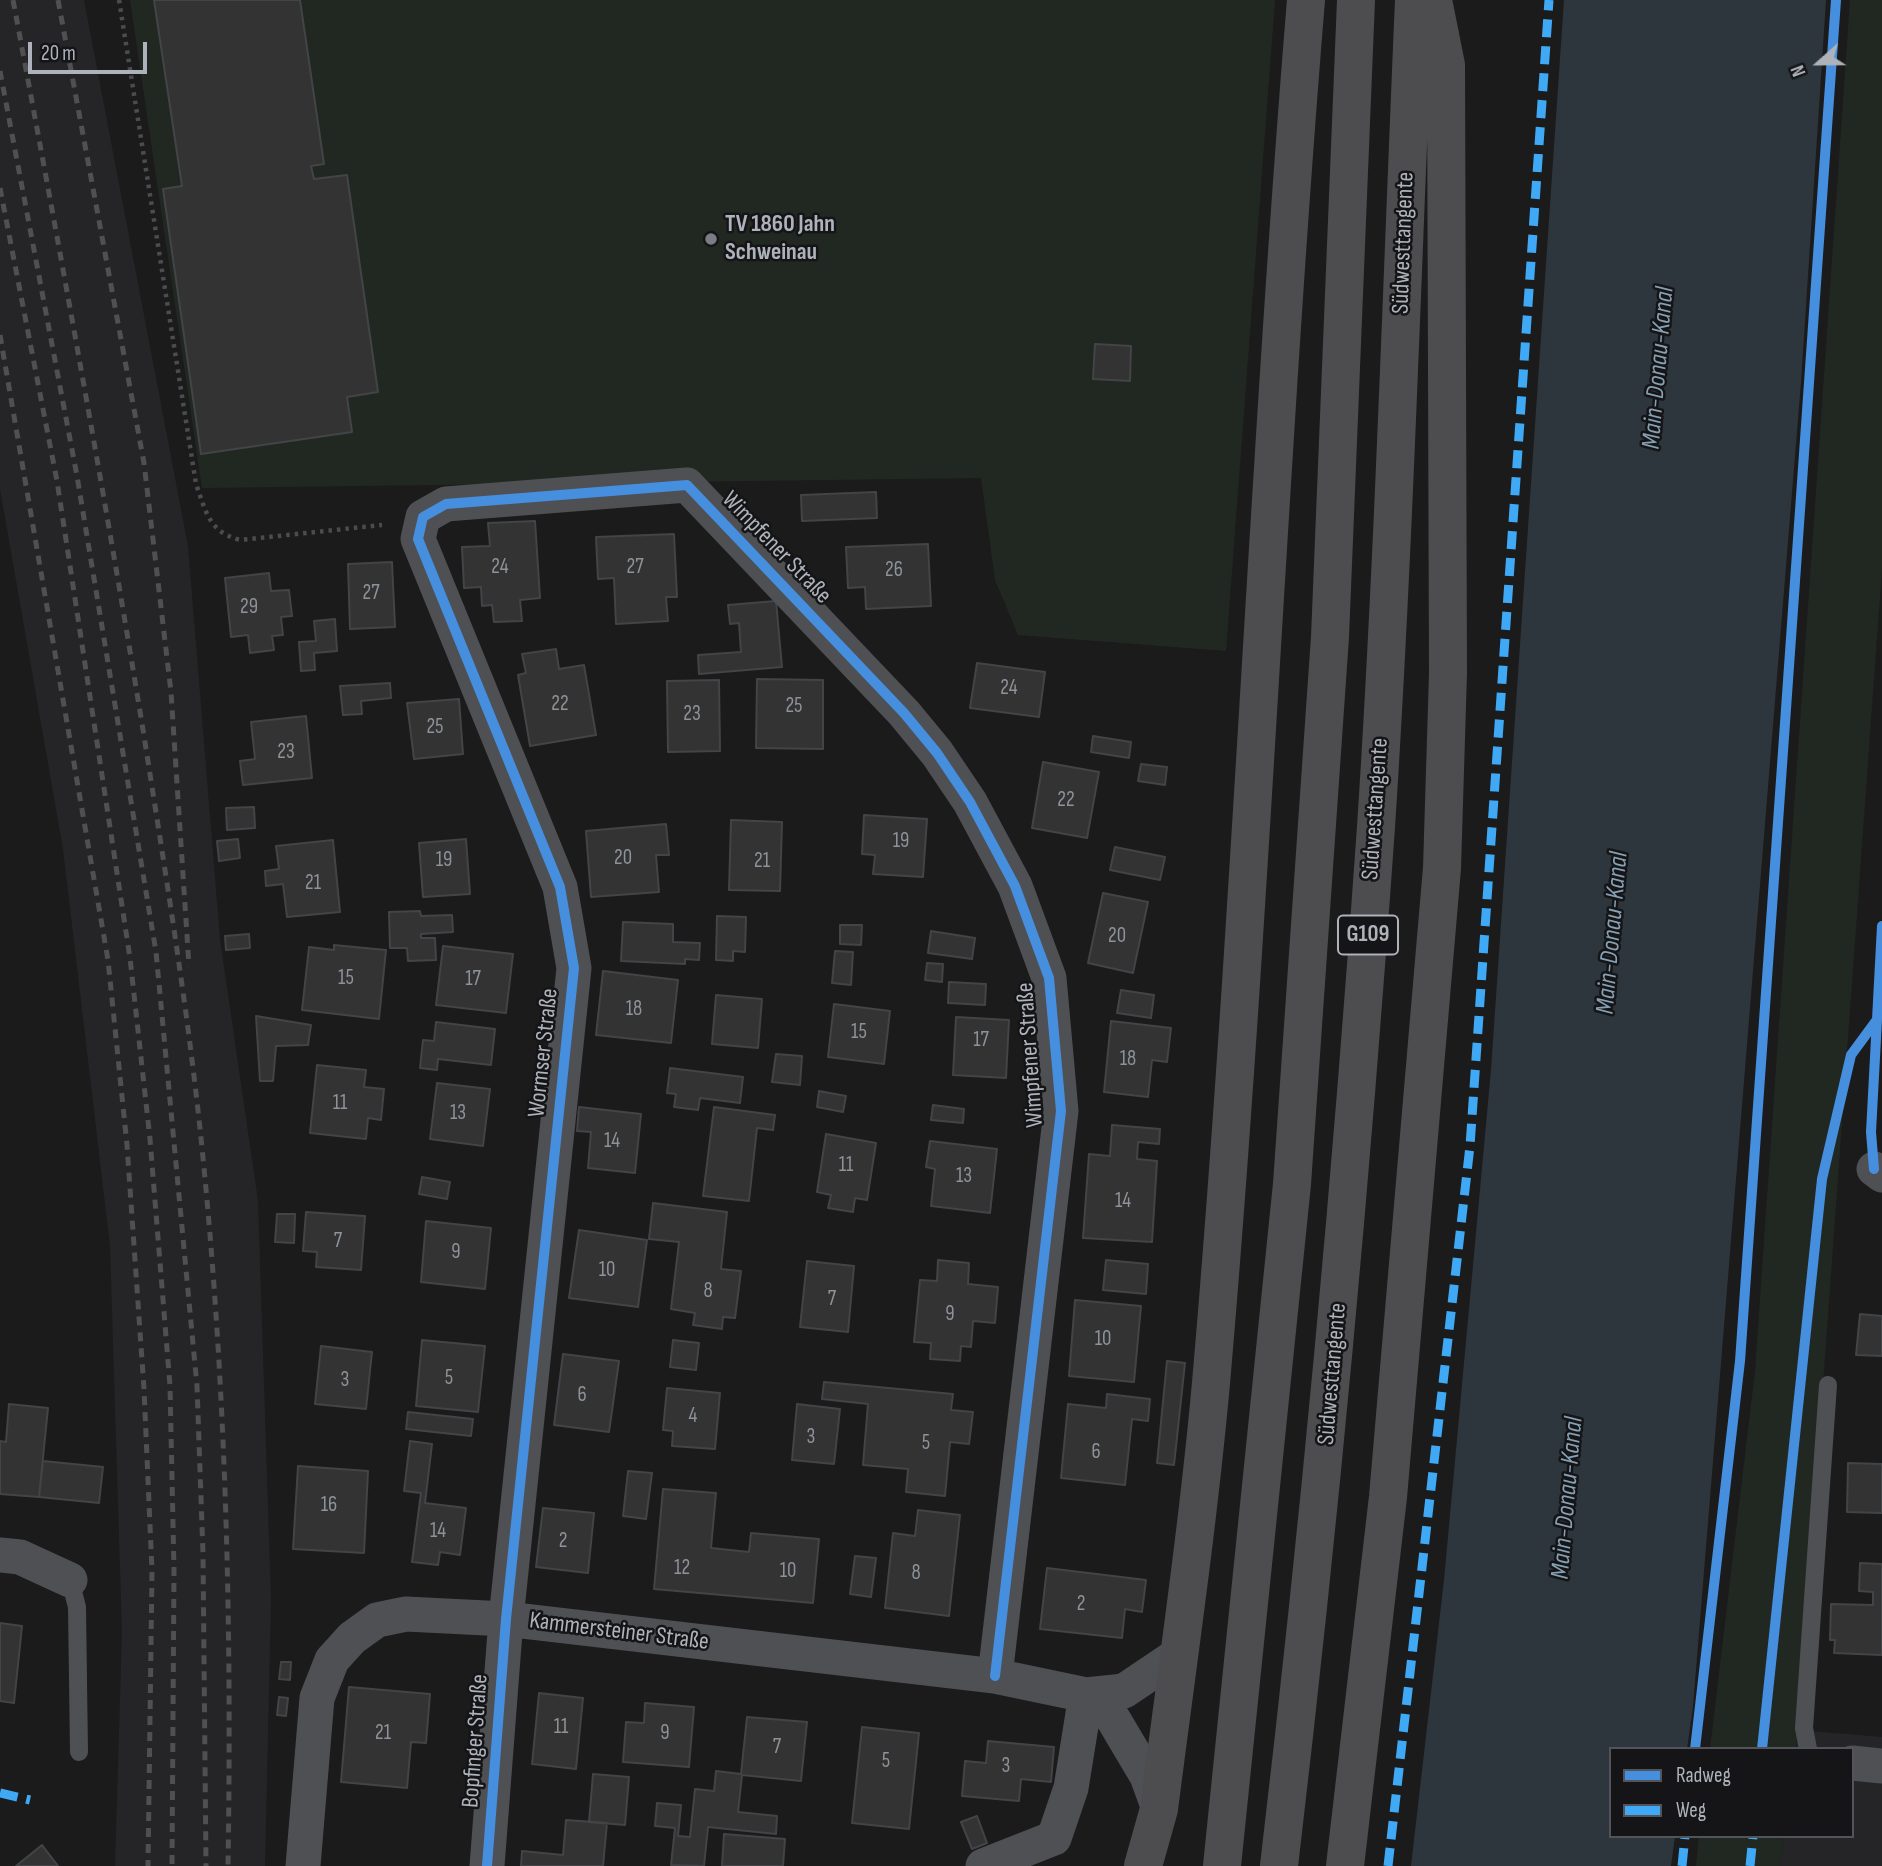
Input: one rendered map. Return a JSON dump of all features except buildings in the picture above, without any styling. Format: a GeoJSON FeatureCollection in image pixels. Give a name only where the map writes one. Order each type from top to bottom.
{"type":"FeatureCollection","features":[{"type":"Feature","properties":{"kind":"highway"},"geometry":{"type":"LineString","coordinates":[[1143,1866],[1159,1809],[1210,1388],[1232,1116],[1280,343],[1306,0]]}},
{"type":"Feature","properties":{"kind":"highway","name":"G109"},"geometry":{"type":"LineString","coordinates":[[1222,1866],[1293,1171],[1330,637],[1356,0]]}},
{"type":"Feature","properties":{"kind":"highway","name":"Südwesttangente"},"geometry":{"type":"LineString","coordinates":[[1279,1866],[1333,1376],[1374,851],[1390,577],[1414,0]]}},
{"type":"Feature","properties":{"kind":"highway"},"geometry":{"type":"LineString","coordinates":[[1345,1866],[1388,1497],[1443,867],[1448,673],[1446,65],[1433,0]]}},
{"type":"Feature","properties":{"kind":"street","name":"Wimpfener Straße"},"geometry":{"type":"LineString","coordinates":[[423,517],[446,504],[687,485],[904,713],[937,753],[970,802],[1015,886],[1049,978],[1061,1111],[995,1676]]}},
{"type":"Feature","properties":{"kind":"street","name":"Wormser Straße"},"geometry":{"type":"LineString","coordinates":[[423,517],[418,539],[560,887],[574,968],[506,1619]]}},
{"type":"Feature","properties":{"kind":"street"},"geometry":{"type":"LineString","coordinates":[[0,1555],[20,1558],[70,1580]]}},
{"type":"Feature","properties":{"kind":"street","name":"Kammersteiner Straße"},"geometry":{"type":"LineString","coordinates":[[303,1866],[317,1698],[332,1660],[352,1638],[377,1620],[406,1614],[506,1619],[995,1676],[1086,1695],[1124,1691],[1179,1654]]}},
{"type":"Feature","properties":{"kind":"street","name":"Bopfinger Straße"},"geometry":{"type":"LineString","coordinates":[[487,1866],[506,1619]]}},
{"type":"Feature","properties":{"kind":"street","name":"Kammersteiner Straße"},"geometry":{"type":"LineString","coordinates":[[1086,1695],[1112,1717],[1147,1776],[1159,1809]]}},
{"type":"Feature","properties":{"kind":"street"},"geometry":{"type":"LineString","coordinates":[[983,1866],[1054,1838],[1071,1787],[1086,1695]]}},
{"type":"Feature","properties":{"kind":"street"},"geometry":{"type":"LineString","coordinates":[[1854,1763],[1882,1766]]}},
{"type":"Feature","properties":{"kind":"lane"},"geometry":{"type":"LineString","coordinates":[[1808,1747],[1804,1728],[1828,1385]]}},
{"type":"Feature","properties":{"kind":"lane"},"geometry":{"type":"LineString","coordinates":[[70,1580],[77,1607],[79,1752]]}},
{"type":"Feature","properties":{"kind":"path"},"geometry":{"type":"LineString","coordinates":[[119,0],[196,484],[207,516],[222,536],[240,540],[388,525],[423,517]]}},
{"type":"Feature","properties":{"kind":"shaded area"},"geometry":{"type":"Polygon","coordinates":[[[0,0],[84,0],[188,546],[220,939],[258,1201],[271,1600],[265,1866],[115,1866],[122,1632],[110,1246],[63,849],[0,489],[0,0]]]}},
{"type":"Feature","properties":{"kind":"shaded area","name":"TV 1860 Jahn Schweinau"},"geometry":{"type":"Polygon","coordinates":[[[130,0],[1275,0],[1226,651],[1018,635],[995,580],[981,478],[202,488],[130,0]]]}},
{"type":"Feature","properties":{"kind":"shaded area"},"geometry":{"type":"Polygon","coordinates":[[[1850,0],[1882,0],[1882,568],[1798,1730],[1796,1747],[1710,1747],[1755,1371],[1850,0]]]}},
{"type":"Feature","properties":{"kind":"shaded area"},"geometry":{"type":"Polygon","coordinates":[[[1798,1730],[1882,1737],[1882,1866],[1780,1866],[1784,1838],[1854,1838],[1854,1747],[1796,1747],[1798,1730]]]}},
{"type":"Feature","properties":{"kind":"shaded area"},"geometry":{"type":"Polygon","coordinates":[[[1699,1838],[1784,1838],[1780,1866],[1696,1866],[1699,1838]]]}},
{"type":"Feature","properties":{"kind":"water","name":"Main-Donau-Kanal"},"geometry":{"type":"Polygon","coordinates":[[[1564,0],[1826,0],[1801,382],[1693,1706],[1687,1747],[1609,1747],[1609,1838],[1675,1838],[1671,1866],[1411,1866],[1444,1580],[1491,1070],[1564,0]]]}},
{"type":"Feature","properties":{"kind":"railway"},"geometry":{"type":"LineString","coordinates":[[13,0],[129,644],[175,937],[201,1138],[222,1411],[228,1593],[228,1866]]}},
{"type":"Feature","properties":{"kind":"railway"},"geometry":{"type":"LineString","coordinates":[[58,0],[144,463],[171,692],[189,966]]}},
{"type":"Feature","properties":{"kind":"railway"},"geometry":{"type":"LineString","coordinates":[[0,71],[77,476],[156,952],[197,1386],[203,1554],[206,1866]]}},
{"type":"Feature","properties":{"kind":"railway"},"geometry":{"type":"LineString","coordinates":[[0,188],[57,481],[130,958],[150,1139],[170,1386],[174,1570],[172,1866]]}},
{"type":"Feature","properties":{"kind":"railway"},"geometry":{"type":"LineString","coordinates":[[0,335],[108,960],[127,1145],[144,1389],[152,1571],[148,1866]]}},
{"type":"Feature","properties":{"kind":"marked path"},"geometry":{"type":"LineString","coordinates":[[1388,1866],[1470,1146],[1549,0]]}},
{"type":"Feature","properties":{"kind":"marked path"},"geometry":{"type":"LineString","coordinates":[[0,1793],[30,1800]]}},
{"type":"Feature","properties":{"kind":"marked path"},"geometry":{"type":"LineString","coordinates":[[1682,1866],[1685,1838]]}},
{"type":"Feature","properties":{"kind":"marked path"},"geometry":{"type":"LineString","coordinates":[[1750,1866],[1753,1838]]}},
{"type":"Feature","properties":{"kind":"cycle path"},"geometry":{"type":"LineString","coordinates":[[1695,1747],[1740,1361],[1836,0]]}},
{"type":"Feature","properties":{"kind":"cycle path"},"geometry":{"type":"LineString","coordinates":[[487,1866],[506,1619],[574,968],[560,887],[418,539],[423,517],[446,504],[687,485],[904,713],[937,753],[970,802],[1015,886],[1049,978],[1061,1111],[995,1676]]}},
{"type":"Feature","properties":{"kind":"cycle path"},"geometry":{"type":"LineString","coordinates":[[1874,1169],[1871,1132],[1882,926]]}},
{"type":"Feature","properties":{"kind":"cycle path"},"geometry":{"type":"LineString","coordinates":[[1762,1747],[1822,1179],[1851,1055],[1876,1021]]}},
{"type":"Feature","properties":{"kind":"place","name":"TV 1860 Jahn Schweinau"},"geometry":{"type":"Point","coordinates":[711,239]}}]}
